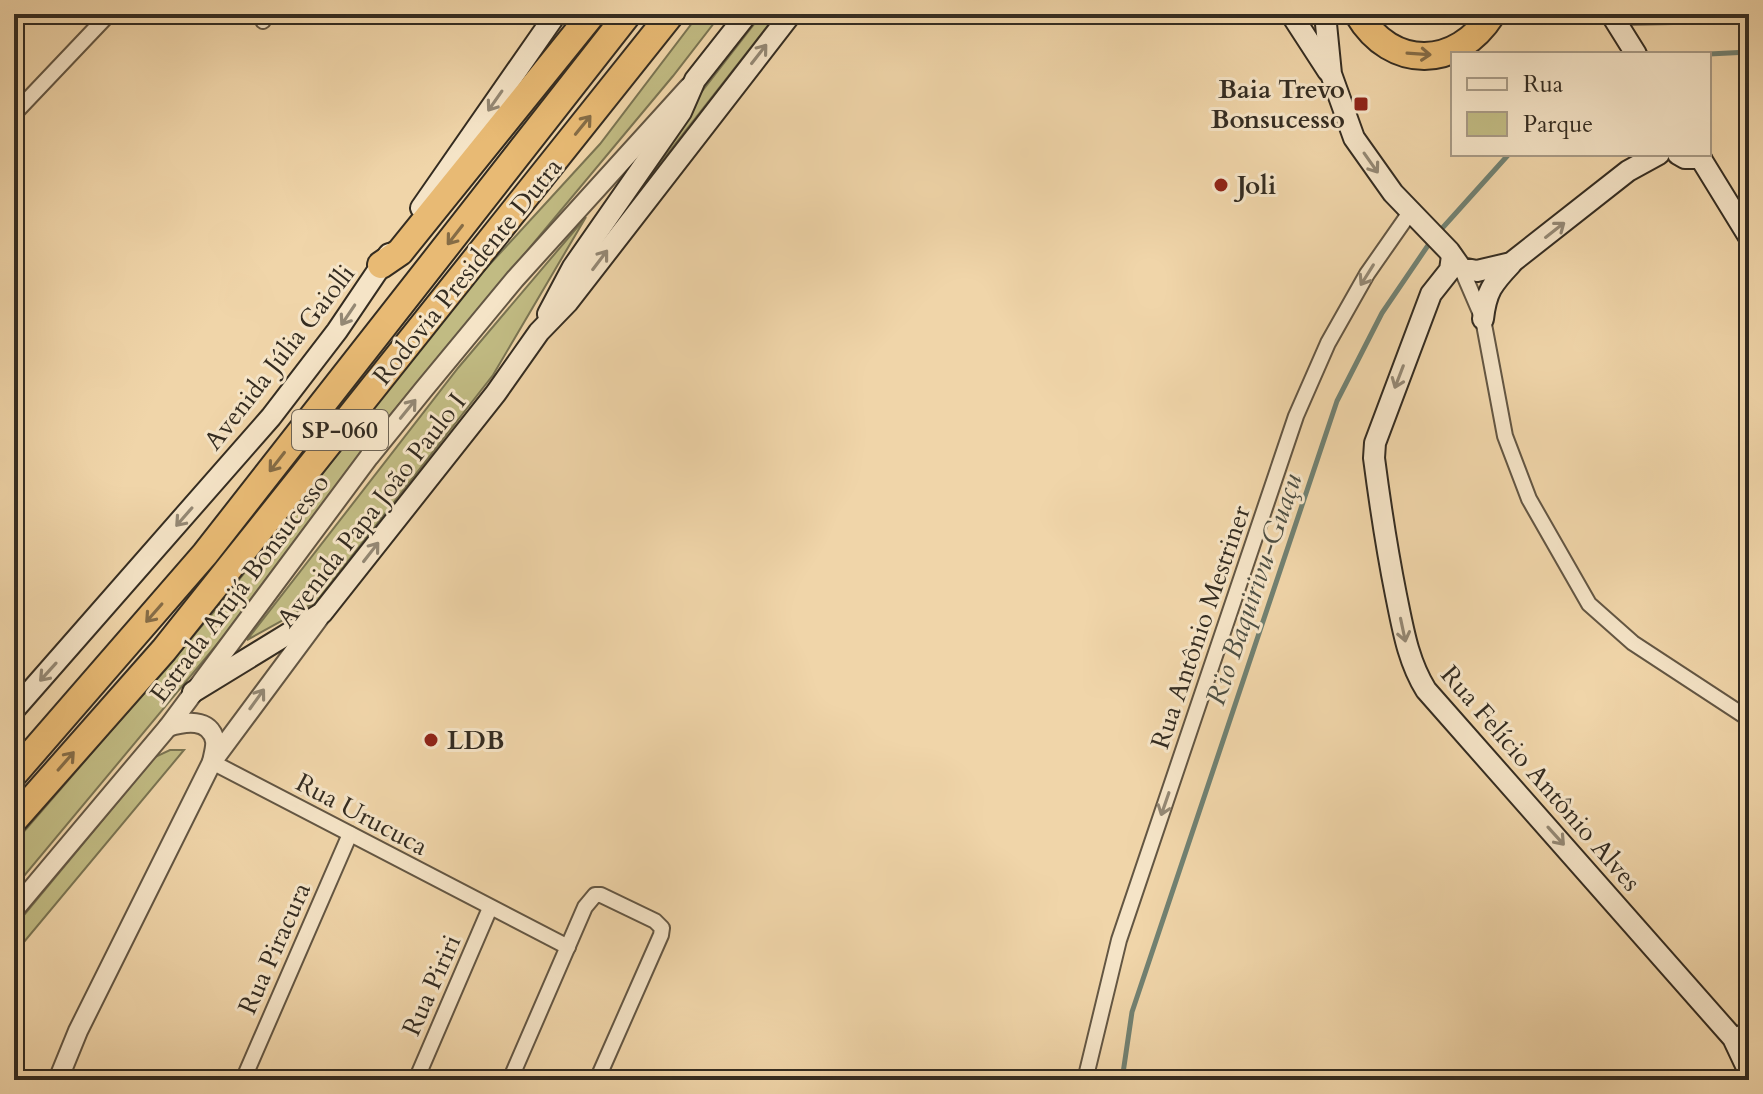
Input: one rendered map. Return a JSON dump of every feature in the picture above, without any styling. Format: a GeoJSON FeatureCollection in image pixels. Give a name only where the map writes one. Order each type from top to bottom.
{"type":"FeatureCollection","features":[{"type":"Feature","properties":{"kind":"highway"},"geometry":{"type":"LineString","coordinates":[[381,265],[400,252],[592,14]]}},
{"type":"Feature","properties":{"kind":"highway","name":"Rodovia Presidente Dutra"},"geometry":{"type":"LineString","coordinates":[[14,774],[205,554],[628,14]]}},
{"type":"Feature","properties":{"kind":"highway","name":"Rodovia Presidente Dutra"},"geometry":{"type":"LineString","coordinates":[[14,820],[164,650],[671,14]]}},
{"type":"Feature","properties":{"kind":"highway"},"geometry":{"type":"LineString","coordinates":[[1358,14],[1369,34],[1387,46],[1413,56],[1442,54],[1466,45],[1481,32],[1492,14]]}},
{"type":"Feature","properties":{"kind":"main road","name":"Avenida Júlia Gaiolli"},"geometry":{"type":"LineString","coordinates":[[14,710],[271,417],[337,331],[556,14]]}},
{"type":"Feature","properties":{"kind":"main road"},"geometry":{"type":"LineString","coordinates":[[539,332],[573,267],[681,112],[695,80],[747,14]]}},
{"type":"Feature","properties":{"kind":"main road","name":"Avenida Papa João Paulo I"},"geometry":{"type":"LineString","coordinates":[[322,613],[791,14]]}},
{"type":"Feature","properties":{"kind":"main road"},"geometry":{"type":"LineString","coordinates":[[1291,14],[1331,74],[1354,138],[1393,193],[1454,258],[1477,271],[1511,263]]}},
{"type":"Feature","properties":{"kind":"main road"},"geometry":{"type":"LineString","coordinates":[[1325,14],[1331,74]]}},
{"type":"Feature","properties":{"kind":"main road"},"geometry":{"type":"LineString","coordinates":[[1612,15],[1632,47]]}},
{"type":"Feature","properties":{"kind":"main road"},"geometry":{"type":"LineString","coordinates":[[1628,171],[1639,156]]}},
{"type":"Feature","properties":{"kind":"main road"},"geometry":{"type":"LineString","coordinates":[[1483,319],[1486,296],[1511,263],[1628,171],[1655,156]]}},
{"type":"Feature","properties":{"kind":"main road"},"geometry":{"type":"LineString","coordinates":[[1700,156],[1749,237]]}},
{"type":"Feature","properties":{"kind":"main road","name":"Rua Felício Antônio Alves"},"geometry":{"type":"LineString","coordinates":[[1454,258],[1450,270],[1431,294],[1375,443],[1374,458],[1387,552],[1408,654],[1426,690],[1741,1033],[1749,1072]]}},
{"type":"Feature","properties":{"kind":"main road"},"geometry":{"type":"LineString","coordinates":[[193,692],[322,613]]}},
{"type":"Feature","properties":{"kind":"street"},"geometry":{"type":"LineString","coordinates":[[16,107],[109,14]]}},
{"type":"Feature","properties":{"kind":"street"},"geometry":{"type":"LineString","coordinates":[[1612,15],[1669,15]]}},
{"type":"Feature","properties":{"kind":"street"},"geometry":{"type":"LineString","coordinates":[[1632,47],[1644,26],[1669,15]]}},
{"type":"Feature","properties":{"kind":"street","name":"Estrada Arujá Bonsucesso"},"geometry":{"type":"LineString","coordinates":[[14,910],[168,727],[369,457],[434,377],[515,279],[695,80]]}},
{"type":"Feature","properties":{"kind":"street","name":"Rua Antônio Mestriner"},"geometry":{"type":"LineString","coordinates":[[1085,1080],[1119,940],[1296,416],[1328,343],[1367,274],[1418,218]]}},
{"type":"Feature","properties":{"kind":"street"},"geometry":{"type":"LineString","coordinates":[[1454,258],[1483,319],[1505,436],[1529,499],[1589,604],[1633,643],[1749,719]]}},
{"type":"Feature","properties":{"kind":"street","name":"Avenida Papa João Paulo I"},"geometry":{"type":"LineString","coordinates":[[58,1080],[78,1031],[212,762],[322,613]]}},
{"type":"Feature","properties":{"kind":"street"},"geometry":{"type":"LineString","coordinates":[[168,727],[188,721],[208,730],[215,741],[212,762]]}},
{"type":"Feature","properties":{"kind":"street","name":"Rua Urucuca"},"geometry":{"type":"LineString","coordinates":[[212,762],[568,947]]}},
{"type":"Feature","properties":{"kind":"street","name":"Rua Piracura"},"geometry":{"type":"LineString","coordinates":[[243,1080],[350,834]]}},
{"type":"Feature","properties":{"kind":"street"},"geometry":{"type":"LineString","coordinates":[[510,1080],[585,907],[595,895],[609,897],[660,924],[662,928],[597,1080]]}},
{"type":"Feature","properties":{"kind":"street","name":"Rua Piriri"},"geometry":{"type":"LineString","coordinates":[[416,1080],[490,908]]}},
{"type":"Feature","properties":{"kind":"green space"},"geometry":{"type":"Polygon","coordinates":[[[699,14],[721,14],[673,76],[380,427],[224,636],[14,888],[14,843],[212,614],[469,287],[600,144],[699,14]]]}},
{"type":"Feature","properties":{"kind":"green space"},"geometry":{"type":"Polygon","coordinates":[[[762,14],[777,14],[636,194],[655,152],[762,14]]]}},
{"type":"Feature","properties":{"kind":"green space"},"geometry":{"type":"Polygon","coordinates":[[[586,217],[493,375],[316,602],[247,640],[458,368],[586,217]]]}},
{"type":"Feature","properties":{"kind":"green space"},"geometry":{"type":"Polygon","coordinates":[[[170,750],[184,750],[14,954],[14,927],[155,757],[170,750]]]}},
{"type":"Feature","properties":{"kind":"waterway","name":"Rio Baquirivu-Guaçu"},"geometry":{"type":"LineString","coordinates":[[1711,54],[1749,52]]}},
{"type":"Feature","properties":{"kind":"waterway","name":"Rio Baquirivu-Guaçu"},"geometry":{"type":"LineString","coordinates":[[1437,234],[1507,156]]}},
{"type":"Feature","properties":{"kind":"waterway","name":"Rio Baquirivu-Guaçu"},"geometry":{"type":"LineString","coordinates":[[1122,1080],[1132,1012],[1337,401],[1382,313],[1431,241]]}},
{"type":"Feature","properties":{"kind":"place","name":"Baia Trevo Bonsucesso"},"geometry":{"type":"Point","coordinates":[1361,104]}},
{"type":"Feature","properties":{"kind":"place","name":"Joli"},"geometry":{"type":"Point","coordinates":[1221,185]}},
{"type":"Feature","properties":{"kind":"place","name":"LDB"},"geometry":{"type":"Point","coordinates":[431,740]}}]}
